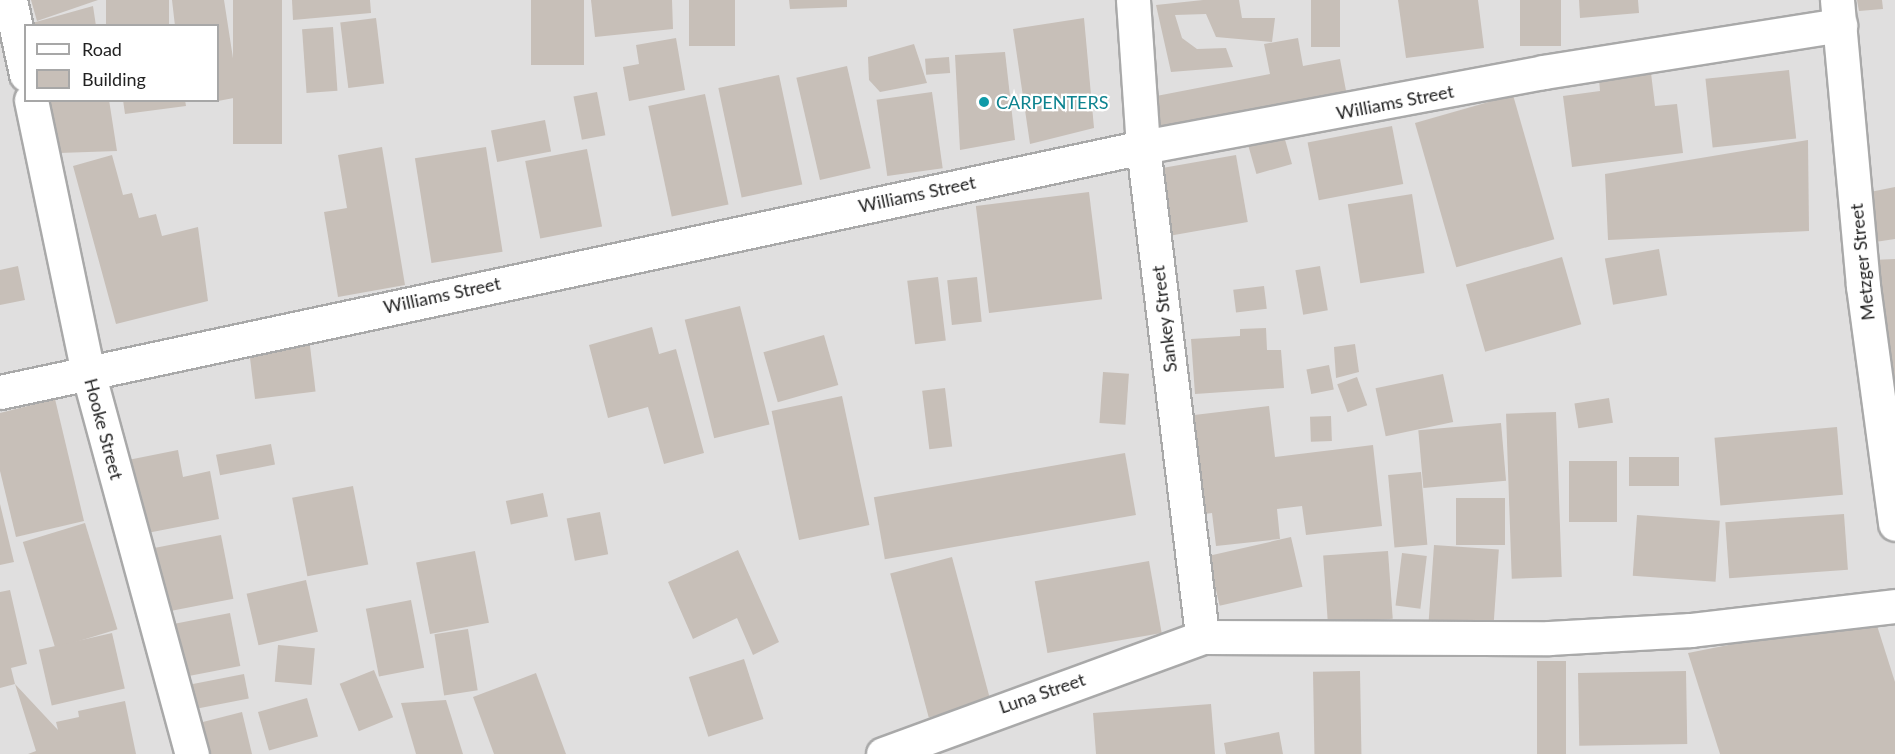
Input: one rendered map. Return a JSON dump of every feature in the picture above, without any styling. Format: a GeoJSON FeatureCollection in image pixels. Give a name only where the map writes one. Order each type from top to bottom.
{"type":"FeatureCollection","features":[{"type":"Feature","properties":{"kind":"street"},"geometry":{"type":"LineString","coordinates":[[10,0],[24,65]]}},
{"type":"Feature","properties":{"kind":"street","name":"Sankey Street"},"geometry":{"type":"LineString","coordinates":[[1133,0],[1143,147],[1202,637]]}},
{"type":"Feature","properties":{"kind":"street","name":"Williams Street"},"geometry":{"type":"LineString","coordinates":[[0,392],[1143,147],[1543,72],[1839,12]]}},
{"type":"Feature","properties":{"kind":"street","name":"Metzger Street"},"geometry":{"type":"LineString","coordinates":[[1839,12],[1863,286],[1895,524]]}},
{"type":"Feature","properties":{"kind":"street","name":"Hooke Street"},"geometry":{"type":"LineString","coordinates":[[31,102],[88,372],[192,754]]}},
{"type":"Feature","properties":{"kind":"street"},"geometry":{"type":"LineString","coordinates":[[1202,637],[1549,638],[1691,630],[1895,606]]}},
{"type":"Feature","properties":{"kind":"street","name":"Luna Street"},"geometry":{"type":"LineString","coordinates":[[884,754],[1202,637]]}},
{"type":"Feature","properties":{"kind":"shaded area"},"geometry":{"type":"Polygon","coordinates":[[[0,0],[1895,0],[1895,754],[0,754],[0,0]]]}},
{"type":"Feature","properties":{"kind":"building"},"geometry":{"type":"Polygon","coordinates":[[[31,0],[98,0],[37,21],[31,0]]]}},
{"type":"Feature","properties":{"kind":"building"},"geometry":{"type":"Polygon","coordinates":[[[106,0],[169,0],[169,24],[106,24],[106,0]]]}},
{"type":"Feature","properties":{"kind":"building"},"geometry":{"type":"Polygon","coordinates":[[[172,0],[224,0],[239,97],[219,101],[219,24],[175,24],[172,0]]]}},
{"type":"Feature","properties":{"kind":"building"},"geometry":{"type":"Polygon","coordinates":[[[233,0],[282,0],[282,144],[233,144],[233,0]]]}},
{"type":"Feature","properties":{"kind":"building"},"geometry":{"type":"Polygon","coordinates":[[[292,0],[370,0],[371,13],[293,20],[292,0]]]}},
{"type":"Feature","properties":{"kind":"building"},"geometry":{"type":"Polygon","coordinates":[[[531,0],[584,0],[584,65],[531,65],[531,0]]]}},
{"type":"Feature","properties":{"kind":"building"},"geometry":{"type":"Polygon","coordinates":[[[591,0],[672,0],[673,29],[595,37],[591,0]]]}},
{"type":"Feature","properties":{"kind":"building"},"geometry":{"type":"Polygon","coordinates":[[[689,0],[735,0],[735,46],[689,46],[689,0]]]}},
{"type":"Feature","properties":{"kind":"building"},"geometry":{"type":"Polygon","coordinates":[[[789,0],[847,0],[847,7],[790,9],[789,0]]]}},
{"type":"Feature","properties":{"kind":"building"},"geometry":{"type":"Polygon","coordinates":[[[1203,0],[1239,0],[1242,18],[1275,18],[1272,42],[1216,37],[1206,14],[1175,15],[1182,38],[1197,49],[1226,48],[1233,67],[1171,72],[1156,5],[1203,0]]]}},
{"type":"Feature","properties":{"kind":"building"},"geometry":{"type":"Polygon","coordinates":[[[1311,0],[1340,0],[1340,47],[1311,47],[1311,0]]]}},
{"type":"Feature","properties":{"kind":"building"},"geometry":{"type":"Polygon","coordinates":[[[1398,0],[1478,0],[1484,48],[1406,58],[1398,0]]]}},
{"type":"Feature","properties":{"kind":"building"},"geometry":{"type":"Polygon","coordinates":[[[1520,0],[1561,0],[1561,46],[1520,46],[1520,0]]]}},
{"type":"Feature","properties":{"kind":"building"},"geometry":{"type":"Polygon","coordinates":[[[1579,0],[1638,0],[1639,13],[1580,18],[1579,0]]]}},
{"type":"Feature","properties":{"kind":"building"},"geometry":{"type":"Polygon","coordinates":[[[1857,0],[1882,0],[1883,9],[1859,11],[1857,0]]]}},
{"type":"Feature","properties":{"kind":"building"},"geometry":{"type":"Polygon","coordinates":[[[93,6],[96,24],[29,24],[93,6]]]}},
{"type":"Feature","properties":{"kind":"building"},"geometry":{"type":"Polygon","coordinates":[[[376,18],[384,84],[348,88],[340,22],[376,18]]]}},
{"type":"Feature","properties":{"kind":"building"},"geometry":{"type":"Polygon","coordinates":[[[1084,18],[1094,128],[1030,144],[1013,29],[1084,18]]]}},
{"type":"Feature","properties":{"kind":"building"},"geometry":{"type":"Polygon","coordinates":[[[333,27],[337,91],[307,93],[302,29],[333,27]]]}},
{"type":"Feature","properties":{"kind":"building"},"geometry":{"type":"Polygon","coordinates":[[[676,38],[685,90],[629,101],[623,67],[639,64],[636,45],[676,38]]]}},
{"type":"Feature","properties":{"kind":"building"},"geometry":{"type":"Polygon","coordinates":[[[1298,38],[1303,66],[1340,59],[1347,96],[1152,134],[1146,98],[1270,74],[1264,44],[1298,38]]]}},
{"type":"Feature","properties":{"kind":"building"},"geometry":{"type":"Polygon","coordinates":[[[914,44],[927,83],[880,92],[869,80],[868,57],[914,44]]]}},
{"type":"Feature","properties":{"kind":"building","name":"CARPENTERS"},"geometry":{"type":"Polygon","coordinates":[[[1005,52],[1015,140],[960,150],[955,55],[1005,52]]]}},
{"type":"Feature","properties":{"kind":"building"},"geometry":{"type":"Polygon","coordinates":[[[949,57],[950,73],[926,75],[925,59],[949,57]]]}},
{"type":"Feature","properties":{"kind":"building"},"geometry":{"type":"Polygon","coordinates":[[[847,66],[871,168],[820,180],[796,78],[847,66]]]}},
{"type":"Feature","properties":{"kind":"building"},"geometry":{"type":"Polygon","coordinates":[[[1789,70],[1796,139],[1713,147],[1705,79],[1789,70]]]}},
{"type":"Feature","properties":{"kind":"building"},"geometry":{"type":"Polygon","coordinates":[[[1651,73],[1655,106],[1677,104],[1683,153],[1572,167],[1563,96],[1600,91],[1599,79],[1651,73]]]}},
{"type":"Feature","properties":{"kind":"building"},"geometry":{"type":"Polygon","coordinates":[[[779,75],[802,185],[742,197],[718,88],[779,75]]]}},
{"type":"Feature","properties":{"kind":"building"},"geometry":{"type":"Polygon","coordinates":[[[597,92],[605,135],[582,140],[573,97],[597,92]]]}},
{"type":"Feature","properties":{"kind":"building"},"geometry":{"type":"Polygon","coordinates":[[[932,92],[943,168],[887,176],[877,100],[932,92]]]}},
{"type":"Feature","properties":{"kind":"building"},"geometry":{"type":"Polygon","coordinates":[[[705,94],[728,205],[672,217],[648,106],[705,94]]]}},
{"type":"Feature","properties":{"kind":"building"},"geometry":{"type":"Polygon","coordinates":[[[1513,95],[1554,239],[1456,267],[1415,123],[1513,95]]]}},
{"type":"Feature","properties":{"kind":"building"},"geometry":{"type":"Polygon","coordinates":[[[49,102],[109,102],[117,151],[59,153],[49,102]]]}},
{"type":"Feature","properties":{"kind":"building"},"geometry":{"type":"Polygon","coordinates":[[[123,102],[185,102],[186,106],[125,114],[123,102]]]}},
{"type":"Feature","properties":{"kind":"building"},"geometry":{"type":"Polygon","coordinates":[[[545,120],[551,151],[497,162],[491,130],[545,120]]]}},
{"type":"Feature","properties":{"kind":"building"},"geometry":{"type":"Polygon","coordinates":[[[1392,126],[1403,184],[1319,200],[1308,142],[1392,126]]]}},
{"type":"Feature","properties":{"kind":"building"},"geometry":{"type":"Polygon","coordinates":[[[1284,136],[1292,164],[1256,174],[1248,146],[1284,136]]]}},
{"type":"Feature","properties":{"kind":"building"},"geometry":{"type":"Polygon","coordinates":[[[1808,140],[1809,231],[1608,240],[1605,174],[1808,140]]]}},
{"type":"Feature","properties":{"kind":"building"},"geometry":{"type":"Polygon","coordinates":[[[382,147],[405,285],[338,297],[324,212],[347,208],[338,155],[382,147]]]}},
{"type":"Feature","properties":{"kind":"building"},"geometry":{"type":"Polygon","coordinates":[[[486,147],[503,252],[431,263],[415,158],[486,147]]]}},
{"type":"Feature","properties":{"kind":"building"},"geometry":{"type":"Polygon","coordinates":[[[587,149],[602,227],[540,239],[525,161],[587,149]]]}},
{"type":"Feature","properties":{"kind":"building"},"geometry":{"type":"Polygon","coordinates":[[[112,155],[123,195],[132,193],[139,218],[156,214],[162,236],[198,227],[208,301],[116,324],[73,166],[112,155]]]}},
{"type":"Feature","properties":{"kind":"building"},"geometry":{"type":"Polygon","coordinates":[[[1236,155],[1248,222],[1167,236],[1155,169],[1236,155]]]}},
{"type":"Feature","properties":{"kind":"building"},"geometry":{"type":"Polygon","coordinates":[[[1895,187],[1895,239],[1875,242],[1870,192],[1895,187]]]}},
{"type":"Feature","properties":{"kind":"building"},"geometry":{"type":"Polygon","coordinates":[[[1089,192],[1102,299],[989,313],[976,206],[1089,192]]]}},
{"type":"Feature","properties":{"kind":"building"},"geometry":{"type":"Polygon","coordinates":[[[1412,194],[1425,273],[1360,283],[1348,204],[1412,194]]]}},
{"type":"Feature","properties":{"kind":"building"},"geometry":{"type":"Polygon","coordinates":[[[1659,249],[1667,295],[1613,305],[1605,259],[1659,249]]]}},
{"type":"Feature","properties":{"kind":"building"},"geometry":{"type":"Polygon","coordinates":[[[1562,257],[1581,324],[1485,352],[1466,285],[1562,257]]]}},
{"type":"Feature","properties":{"kind":"building"},"geometry":{"type":"Polygon","coordinates":[[[1895,259],[1895,420],[1872,260],[1895,259]]]}},
{"type":"Feature","properties":{"kind":"building"},"geometry":{"type":"Polygon","coordinates":[[[18,266],[25,300],[0,305],[0,270],[18,266]]]}},
{"type":"Feature","properties":{"kind":"building"},"geometry":{"type":"Polygon","coordinates":[[[1320,266],[1328,310],[1303,315],[1295,270],[1320,266]]]}},
{"type":"Feature","properties":{"kind":"building"},"geometry":{"type":"Polygon","coordinates":[[[938,277],[946,341],[915,344],[907,281],[938,277]]]}},
{"type":"Feature","properties":{"kind":"building"},"geometry":{"type":"Polygon","coordinates":[[[977,277],[982,322],[952,325],[947,280],[977,277]]]}},
{"type":"Feature","properties":{"kind":"building"},"geometry":{"type":"Polygon","coordinates":[[[1264,286],[1267,309],[1236,313],[1233,290],[1264,286]]]}},
{"type":"Feature","properties":{"kind":"building"},"geometry":{"type":"Polygon","coordinates":[[[740,306],[770,424],[714,438],[685,320],[740,306]]]}},
{"type":"Feature","properties":{"kind":"building"},"geometry":{"type":"Polygon","coordinates":[[[652,327],[659,354],[676,349],[704,453],[664,464],[648,407],[608,418],[589,345],[652,327]]]}},
{"type":"Feature","properties":{"kind":"building"},"geometry":{"type":"Polygon","coordinates":[[[1266,328],[1267,350],[1281,350],[1284,388],[1195,394],[1191,339],[1240,336],[1240,329],[1266,328]]]}},
{"type":"Feature","properties":{"kind":"building"},"geometry":{"type":"Polygon","coordinates":[[[824,335],[838,385],[778,402],[763,352],[824,335]]]}},
{"type":"Feature","properties":{"kind":"building"},"geometry":{"type":"Polygon","coordinates":[[[309,338],[316,392],[255,399],[248,345],[309,338]]]}},
{"type":"Feature","properties":{"kind":"building"},"geometry":{"type":"Polygon","coordinates":[[[1355,344],[1359,372],[1336,378],[1334,347],[1355,344]]]}},
{"type":"Feature","properties":{"kind":"building"},"geometry":{"type":"Polygon","coordinates":[[[1329,365],[1334,390],[1311,394],[1306,369],[1329,365]]]}},
{"type":"Feature","properties":{"kind":"building"},"geometry":{"type":"Polygon","coordinates":[[[1103,372],[1129,374],[1125,425],[1099,423],[1103,372]]]}},
{"type":"Feature","properties":{"kind":"building"},"geometry":{"type":"Polygon","coordinates":[[[1443,374],[1453,422],[1386,436],[1376,388],[1443,374]]]}},
{"type":"Feature","properties":{"kind":"building"},"geometry":{"type":"Polygon","coordinates":[[[1357,377],[1367,405],[1348,412],[1337,384],[1357,377]]]}},
{"type":"Feature","properties":{"kind":"building"},"geometry":{"type":"Polygon","coordinates":[[[945,388],[952,447],[929,449],[922,391],[945,388]]]}},
{"type":"Feature","properties":{"kind":"building"},"geometry":{"type":"Polygon","coordinates":[[[842,396],[869,525],[799,540],[772,411],[842,396]]]}},
{"type":"Feature","properties":{"kind":"building"},"geometry":{"type":"Polygon","coordinates":[[[1609,398],[1613,423],[1578,428],[1574,403],[1609,398]]]}},
{"type":"Feature","properties":{"kind":"building"},"geometry":{"type":"Polygon","coordinates":[[[55,399],[84,521],[16,537],[0,471],[0,413],[55,399]]]}},
{"type":"Feature","properties":{"kind":"building"},"geometry":{"type":"Polygon","coordinates":[[[1269,406],[1275,457],[1373,445],[1382,526],[1306,535],[1302,506],[1277,509],[1280,539],[1216,546],[1212,513],[1197,515],[1186,416],[1269,406]]]}},
{"type":"Feature","properties":{"kind":"building"},"geometry":{"type":"Polygon","coordinates":[[[1556,412],[1562,577],[1512,579],[1506,414],[1556,412]]]}},
{"type":"Feature","properties":{"kind":"building"},"geometry":{"type":"Polygon","coordinates":[[[1331,416],[1332,441],[1311,442],[1310,417],[1331,416]]]}},
{"type":"Feature","properties":{"kind":"building"},"geometry":{"type":"Polygon","coordinates":[[[1501,423],[1506,481],[1423,488],[1418,430],[1501,423]]]}},
{"type":"Feature","properties":{"kind":"building"},"geometry":{"type":"Polygon","coordinates":[[[1837,427],[1843,495],[1720,505],[1714,438],[1837,427]]]}},
{"type":"Feature","properties":{"kind":"building"},"geometry":{"type":"Polygon","coordinates":[[[271,444],[275,465],[220,475],[216,455],[271,444]]]}},
{"type":"Feature","properties":{"kind":"building"},"geometry":{"type":"Polygon","coordinates":[[[178,450],[183,477],[210,471],[219,519],[142,534],[128,460],[178,450]]]}},
{"type":"Feature","properties":{"kind":"building"},"geometry":{"type":"Polygon","coordinates":[[[1125,453],[1136,515],[885,559],[874,497],[1125,453]]]}},
{"type":"Feature","properties":{"kind":"building"},"geometry":{"type":"Polygon","coordinates":[[[1629,457],[1679,457],[1679,486],[1629,486],[1629,457]]]}},
{"type":"Feature","properties":{"kind":"building"},"geometry":{"type":"Polygon","coordinates":[[[1569,461],[1617,461],[1617,522],[1569,522],[1569,461]]]}},
{"type":"Feature","properties":{"kind":"building"},"geometry":{"type":"Polygon","coordinates":[[[1421,472],[1427,545],[1394,548],[1388,475],[1421,472]]]}},
{"type":"Feature","properties":{"kind":"building"},"geometry":{"type":"Polygon","coordinates":[[[353,486],[368,565],[307,576],[292,498],[353,486]]]}},
{"type":"Feature","properties":{"kind":"building"},"geometry":{"type":"Polygon","coordinates":[[[543,493],[548,516],[511,524],[506,501],[543,493]]]}},
{"type":"Feature","properties":{"kind":"building"},"geometry":{"type":"Polygon","coordinates":[[[1456,498],[1505,498],[1505,545],[1456,545],[1456,498]]]}},
{"type":"Feature","properties":{"kind":"building"},"geometry":{"type":"Polygon","coordinates":[[[0,504],[14,562],[0,565],[0,504]]]}},
{"type":"Feature","properties":{"kind":"building"},"geometry":{"type":"Polygon","coordinates":[[[600,512],[608,554],[575,561],[567,518],[600,512]]]}},
{"type":"Feature","properties":{"kind":"building"},"geometry":{"type":"Polygon","coordinates":[[[1844,514],[1848,570],[1729,578],[1725,522],[1844,514]]]}},
{"type":"Feature","properties":{"kind":"building"},"geometry":{"type":"Polygon","coordinates":[[[1637,515],[1720,521],[1716,582],[1633,576],[1637,515]]]}},
{"type":"Feature","properties":{"kind":"building"},"geometry":{"type":"Polygon","coordinates":[[[85,523],[117,629],[55,648],[23,542],[85,523]]]}},
{"type":"Feature","properties":{"kind":"building"},"geometry":{"type":"Polygon","coordinates":[[[221,535],[233,599],[167,612],[154,548],[221,535]]]}},
{"type":"Feature","properties":{"kind":"building"},"geometry":{"type":"Polygon","coordinates":[[[1291,537],[1302,587],[1220,606],[1208,556],[1291,537]]]}},
{"type":"Feature","properties":{"kind":"building"},"geometry":{"type":"Polygon","coordinates":[[[1434,545],[1499,550],[1493,628],[1428,624],[1434,545]]]}},
{"type":"Feature","properties":{"kind":"building"},"geometry":{"type":"Polygon","coordinates":[[[738,550],[779,642],[753,655],[737,618],[693,639],[668,582],[738,550]]]}},
{"type":"Feature","properties":{"kind":"building"},"geometry":{"type":"Polygon","coordinates":[[[475,551],[489,623],[430,634],[416,562],[475,551]]]}},
{"type":"Feature","properties":{"kind":"building"},"geometry":{"type":"Polygon","coordinates":[[[1388,551],[1393,619],[1328,623],[1323,556],[1388,551]]]}},
{"type":"Feature","properties":{"kind":"building"},"geometry":{"type":"Polygon","coordinates":[[[1402,553],[1427,556],[1420,609],[1396,606],[1402,553]]]}},
{"type":"Feature","properties":{"kind":"building"},"geometry":{"type":"Polygon","coordinates":[[[952,557],[991,701],[929,717],[890,574],[952,557]]]}},
{"type":"Feature","properties":{"kind":"building"},"geometry":{"type":"Polygon","coordinates":[[[1149,561],[1162,633],[1047,653],[1035,581],[1149,561]]]}},
{"type":"Feature","properties":{"kind":"building"},"geometry":{"type":"Polygon","coordinates":[[[306,580],[318,632],[258,645],[247,594],[306,580]]]}},
{"type":"Feature","properties":{"kind":"building"},"geometry":{"type":"Polygon","coordinates":[[[10,590],[27,664],[11,668],[15,684],[0,688],[0,592],[10,590]]]}},
{"type":"Feature","properties":{"kind":"building"},"geometry":{"type":"Polygon","coordinates":[[[411,600],[424,668],[379,677],[366,609],[411,600]]]}},
{"type":"Feature","properties":{"kind":"building"},"geometry":{"type":"Polygon","coordinates":[[[230,613],[240,666],[182,677],[172,624],[230,613]]]}},
{"type":"Feature","properties":{"kind":"building"},"geometry":{"type":"Polygon","coordinates":[[[1874,616],[1895,682],[1895,754],[1720,754],[1688,653],[1874,616]]]}},
{"type":"Feature","properties":{"kind":"building"},"geometry":{"type":"Polygon","coordinates":[[[468,629],[478,690],[444,696],[434,634],[468,629]]]}},
{"type":"Feature","properties":{"kind":"building"},"geometry":{"type":"Polygon","coordinates":[[[112,633],[125,689],[52,705],[39,650],[112,633]]]}},
{"type":"Feature","properties":{"kind":"building"},"geometry":{"type":"Polygon","coordinates":[[[278,645],[315,648],[312,685],[275,682],[278,645]]]}},
{"type":"Feature","properties":{"kind":"building"},"geometry":{"type":"Polygon","coordinates":[[[744,659],[763,719],[708,737],[689,677],[744,659]]]}},
{"type":"Feature","properties":{"kind":"building"},"geometry":{"type":"Polygon","coordinates":[[[1537,661],[1566,661],[1566,754],[1537,754],[1537,661]]]}},
{"type":"Feature","properties":{"kind":"building"},"geometry":{"type":"Polygon","coordinates":[[[374,670],[393,717],[359,731],[340,684],[374,670]]]}},
{"type":"Feature","properties":{"kind":"building"},"geometry":{"type":"Polygon","coordinates":[[[1360,671],[1361,754],[1314,754],[1313,672],[1360,671]]]}},
{"type":"Feature","properties":{"kind":"building"},"geometry":{"type":"Polygon","coordinates":[[[1686,671],[1687,744],[1579,746],[1578,673],[1686,671]]]}},
{"type":"Feature","properties":{"kind":"building"},"geometry":{"type":"Polygon","coordinates":[[[536,673],[566,754],[494,754],[473,697],[536,673]]]}},
{"type":"Feature","properties":{"kind":"building"},"geometry":{"type":"Polygon","coordinates":[[[244,674],[249,699],[194,709],[189,685],[244,674]]]}},
{"type":"Feature","properties":{"kind":"building"},"geometry":{"type":"Polygon","coordinates":[[[15,684],[58,730],[56,722],[79,717],[78,711],[125,701],[136,754],[28,754],[36,751],[15,684]]]}},
{"type":"Feature","properties":{"kind":"building"},"geometry":{"type":"Polygon","coordinates":[[[307,698],[318,736],[269,751],[258,712],[307,698]]]}},
{"type":"Feature","properties":{"kind":"building"},"geometry":{"type":"Polygon","coordinates":[[[446,700],[463,754],[416,754],[401,703],[446,700]]]}},
{"type":"Feature","properties":{"kind":"building"},"geometry":{"type":"Polygon","coordinates":[[[1211,704],[1215,754],[1096,754],[1093,713],[1211,704]]]}},
{"type":"Feature","properties":{"kind":"building"},"geometry":{"type":"Polygon","coordinates":[[[242,712],[252,754],[204,754],[195,724],[242,712]]]}},
{"type":"Feature","properties":{"kind":"building"},"geometry":{"type":"Polygon","coordinates":[[[1279,732],[1283,754],[1226,754],[1224,743],[1279,732]]]}},
{"type":"Feature","properties":{"kind":"place","name":"CARPENTERS"},"geometry":{"type":"Point","coordinates":[984,102]}}]}
